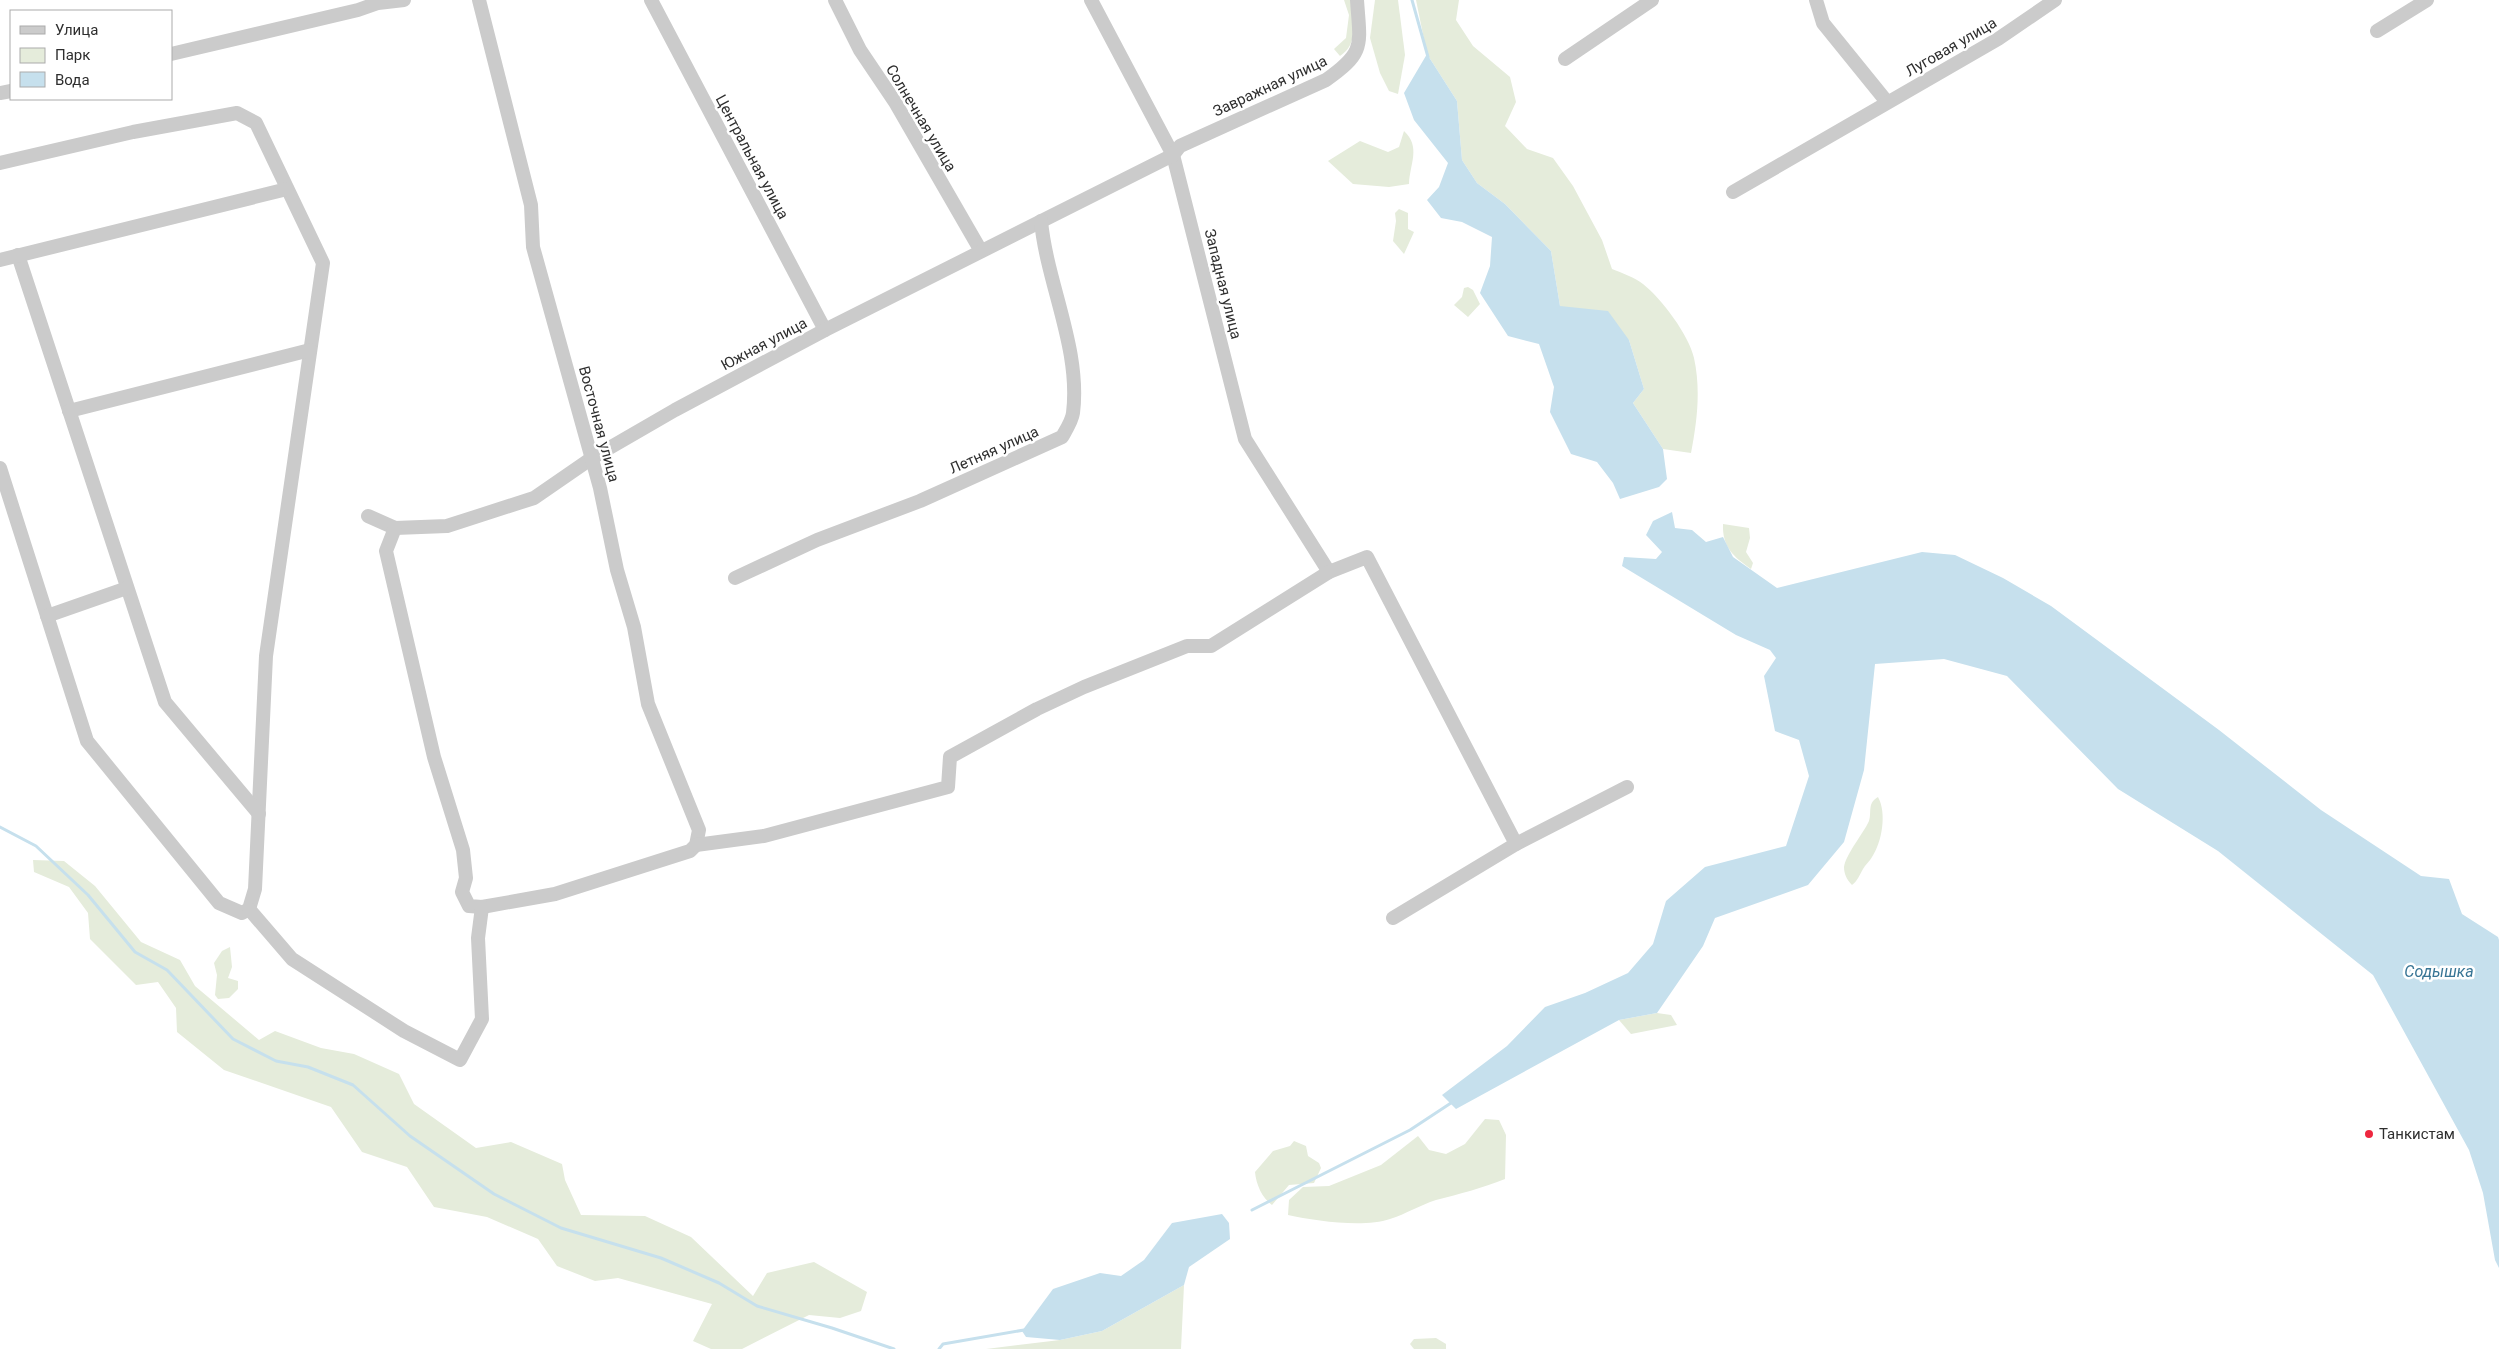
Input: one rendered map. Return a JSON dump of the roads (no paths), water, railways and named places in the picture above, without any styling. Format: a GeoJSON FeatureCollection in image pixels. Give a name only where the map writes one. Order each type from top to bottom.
{"type":"FeatureCollection","features":[{"type":"Feature","properties":{"kind":"street"},"geometry":{"type":"LineString","coordinates":[[172,54],[358,10],[378,3],[404,0]]}},
{"type":"Feature","properties":{"kind":"street","name":"Восточная улица"},"geometry":{"type":"LineString","coordinates":[[479,0],[531,205],[533,247],[592,458],[617,570],[634,627],[648,704],[699,830],[693,848]]}},
{"type":"Feature","properties":{"kind":"street","name":"Центральная улица"},"geometry":{"type":"LineString","coordinates":[[651,0],[825,330]]}},
{"type":"Feature","properties":{"kind":"street","name":"Солнечная улица"},"geometry":{"type":"LineString","coordinates":[[835,0],[860,50],[895,102],[981,251]]}},
{"type":"Feature","properties":{"kind":"street","name":"Западная улица"},"geometry":{"type":"LineString","coordinates":[[1091,0],[1173,155],[1245,439],[1329,572]]}},
{"type":"Feature","properties":{"kind":"street","name":"Завражная улица"},"geometry":{"type":"LineString","coordinates":[[1173,155],[1180,146],[1326,80],[1345,67],[1360,46],[1357,0]]}},
{"type":"Feature","properties":{"kind":"street"},"geometry":{"type":"LineString","coordinates":[[1565,59],[1652,0]]}},
{"type":"Feature","properties":{"kind":"street"},"geometry":{"type":"LineString","coordinates":[[1816,0],[1823,23],[1888,102]]}},
{"type":"Feature","properties":{"kind":"street","name":"Луговая улица"},"geometry":{"type":"LineString","coordinates":[[1733,192],[1998,39],[2055,0]]}},
{"type":"Feature","properties":{"kind":"street"},"geometry":{"type":"LineString","coordinates":[[2377,31],[2427,0]]}},
{"type":"Feature","properties":{"kind":"street"},"geometry":{"type":"LineString","coordinates":[[0,163],[133,132],[237,113],[256,123],[322,263],[266,656],[255,889],[249,909],[242,913],[219,903],[88,741],[0,468]]}},
{"type":"Feature","properties":{"kind":"street","name":"Южная улица"},"geometry":{"type":"LineString","coordinates":[[368,516],[395,528],[447,526],[534,498],[592,458],[675,410],[825,330],[1173,155]]}},
{"type":"Feature","properties":{"kind":"street"},"geometry":{"type":"LineString","coordinates":[[0,260],[287,189]]}},
{"type":"Feature","properties":{"kind":"street","name":"Летняя улица"},"geometry":{"type":"LineString","coordinates":[[735,578],[817,540],[920,501],[1062,437],[1073,414],[1072,373],[1062,317],[1043,243],[1041,221]]}},
{"type":"Feature","properties":{"kind":"street"},"geometry":{"type":"LineString","coordinates":[[18,255],[165,702],[259,814]]}},
{"type":"Feature","properties":{"kind":"street"},"geometry":{"type":"LineString","coordinates":[[69,411],[310,350]]}},
{"type":"Feature","properties":{"kind":"street"},"geometry":{"type":"LineString","coordinates":[[395,528],[386,552],[434,757],[463,850],[466,878],[462,892],[469,906],[482,907],[555,894],[693,848],[764,836],[948,787],[950,757],[1037,709],[1084,687],[1187,646],[1211,646],[1329,572],[1367,557],[1516,844]]}},
{"type":"Feature","properties":{"kind":"street"},"geometry":{"type":"LineString","coordinates":[[47,616],[127,588]]}},
{"type":"Feature","properties":{"kind":"street"},"geometry":{"type":"LineString","coordinates":[[1393,918],[1516,844],[1627,787]]}},
{"type":"Feature","properties":{"kind":"street"},"geometry":{"type":"LineString","coordinates":[[249,909],[292,959],[404,1031],[460,1060],[482,1019],[478,938],[482,907]]}},
{"type":"Feature","properties":{"kind":"water"},"geometry":{"type":"Polygon","coordinates":[[[1427,54],[1457,101],[1462,160],[1477,183],[1505,204],[1551,251],[1560,306],[1608,311],[1629,340],[1644,389],[1633,403],[1663,449],[1667,479],[1659,487],[1620,499],[1613,483],[1597,462],[1571,454],[1550,412],[1554,387],[1539,344],[1508,336],[1480,293],[1490,266],[1492,237],[1462,222],[1441,218],[1427,200],[1439,187],[1448,163],[1414,120],[1404,93],[1427,54]]]}},
{"type":"Feature","properties":{"kind":"water","name":"Содышка"},"geometry":{"type":"Polygon","coordinates":[[[1672,512],[1675,528],[1692,530],[1706,542],[1723,537],[1733,557],[1777,588],[1922,552],[1955,555],[2003,578],[2051,606],[2219,730],[2321,810],[2421,876],[2449,879],[2462,914],[2498,937],[2499,940],[2499,1268],[2495,1260],[2483,1193],[2469,1150],[2373,975],[2218,851],[2118,789],[2007,676],[1944,659],[1875,664],[1864,770],[1844,842],[1808,885],[1715,918],[1703,946],[1657,1013],[1619,1020],[1456,1109],[1442,1095],[1507,1046],[1545,1007],[1585,993],[1628,973],[1653,944],[1666,901],[1705,867],[1786,846],[1809,776],[1799,740],[1775,731],[1764,676],[1776,658],[1770,650],[1736,635],[1622,566],[1624,557],[1656,559],[1662,552],[1646,535],[1653,521],[1672,512]]]}},
{"type":"Feature","properties":{"kind":"water"},"geometry":{"type":"Polygon","coordinates":[[[1222,1214],[1229,1223],[1230,1239],[1189,1267],[1184,1285],[1102,1331],[1060,1340],[1026,1337],[1022,1331],[1053,1289],[1100,1273],[1121,1276],[1144,1260],[1172,1223],[1222,1214]]]}},
{"type":"Feature","properties":{"kind":"waterway"},"geometry":{"type":"LineString","coordinates":[[1412,0],[1428,57]]}},
{"type":"Feature","properties":{"kind":"waterway"},"geometry":{"type":"LineString","coordinates":[[0,827],[36,846],[88,895],[135,952],[167,970],[233,1039],[276,1061],[308,1067],[353,1085],[410,1136],[494,1194],[561,1228],[661,1258],[719,1283],[757,1306],[894,1349]]}},
{"type":"Feature","properties":{"kind":"waterway"},"geometry":{"type":"LineString","coordinates":[[1252,1210],[1410,1130],[1454,1101]]}},
{"type":"Feature","properties":{"kind":"waterway"},"geometry":{"type":"LineString","coordinates":[[939,1349],[943,1344],[1024,1330]]}},
{"type":"Feature","properties":{"kind":"place","name":"Танкистам"},"geometry":{"type":"Point","coordinates":[2369,1134]}}]}
